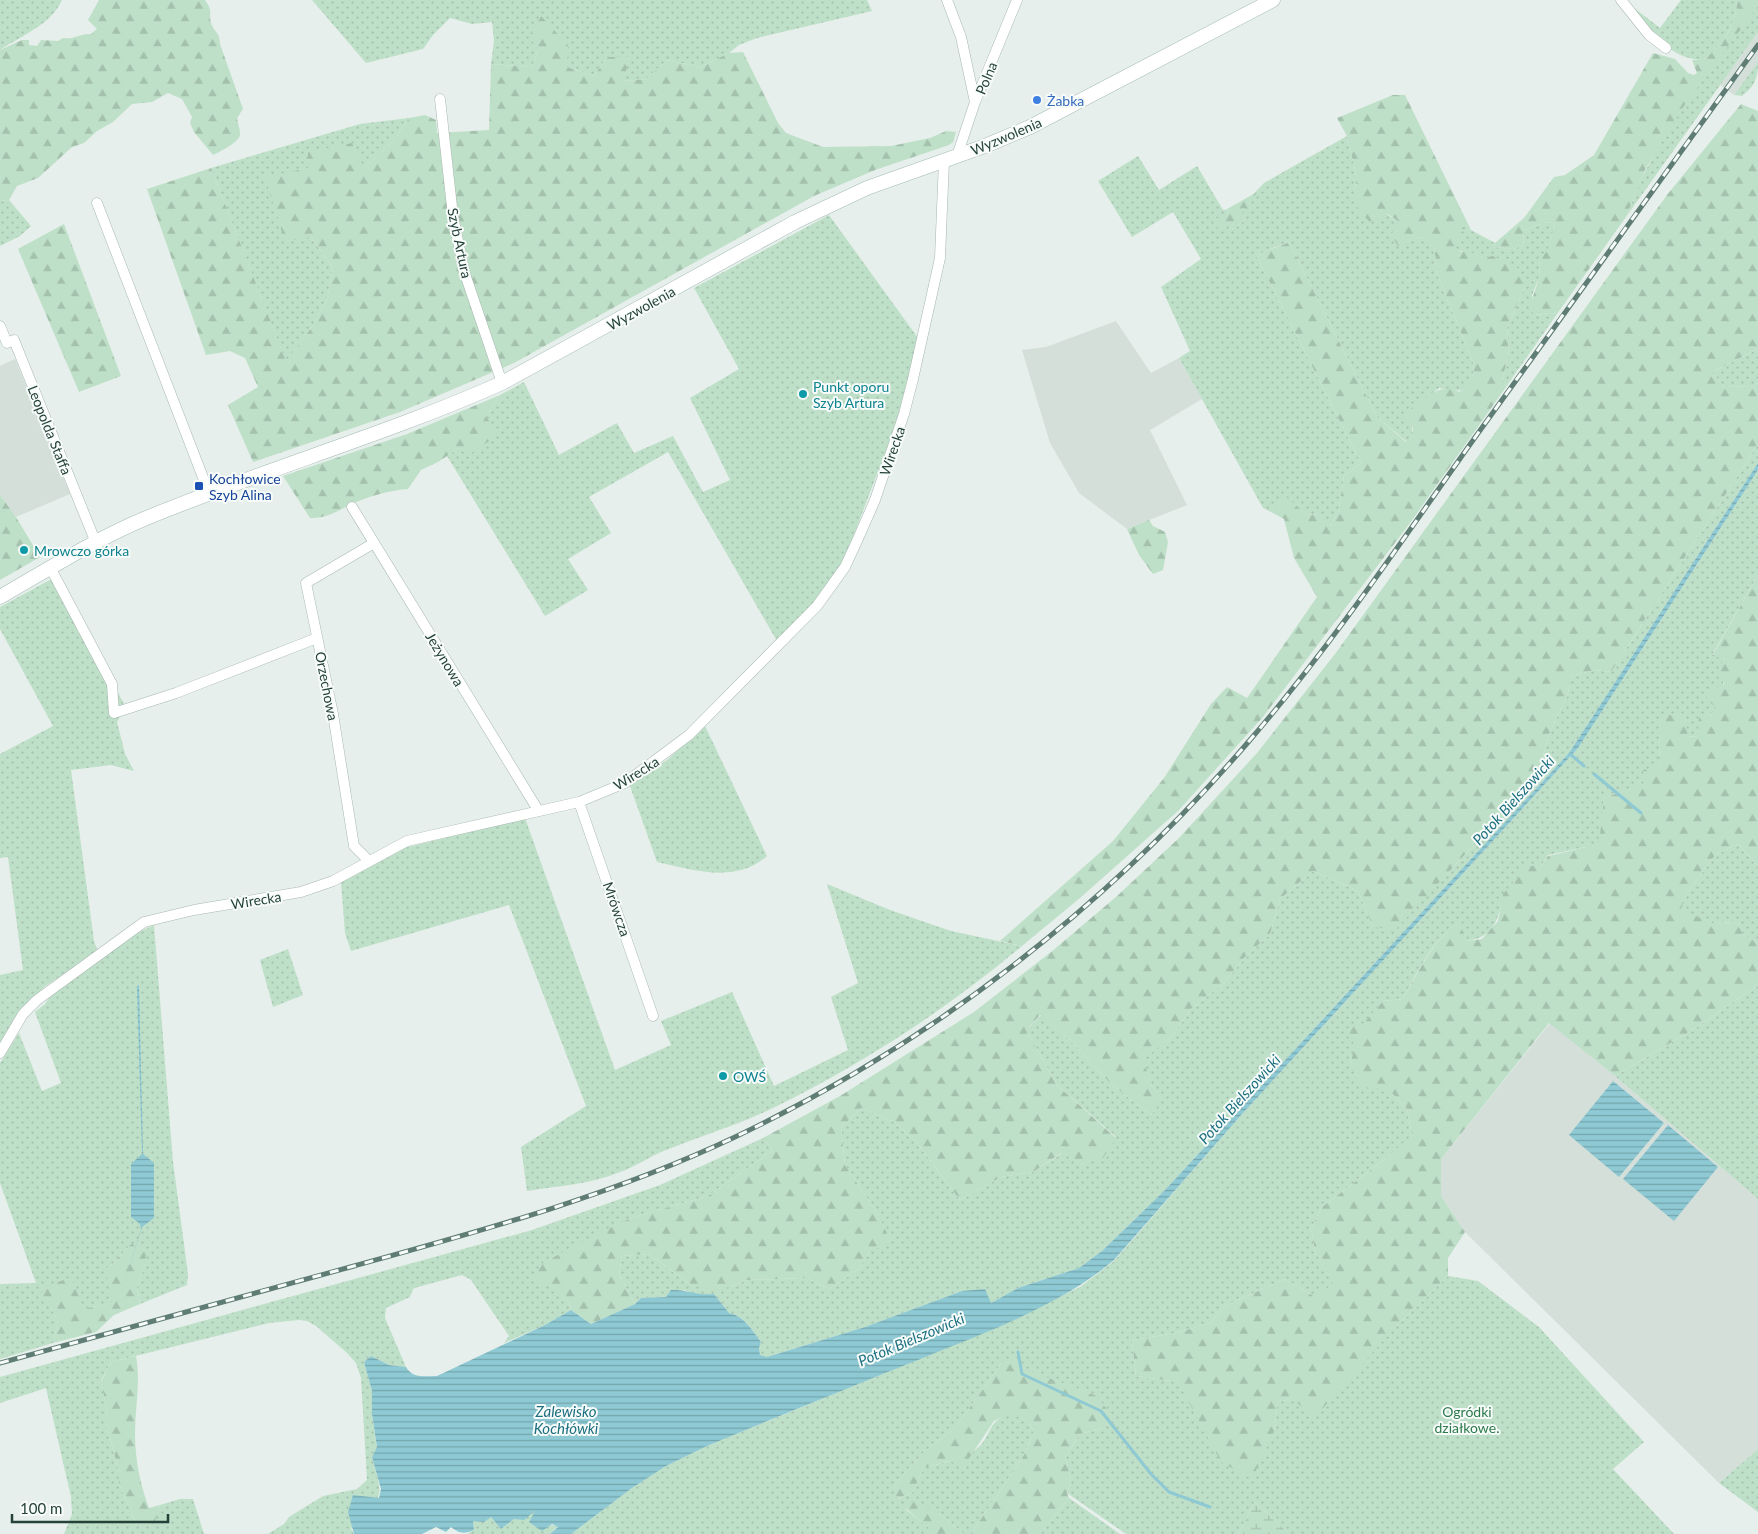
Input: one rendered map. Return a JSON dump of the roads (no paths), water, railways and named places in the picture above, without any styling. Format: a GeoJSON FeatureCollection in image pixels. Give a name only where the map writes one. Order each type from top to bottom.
{"type":"FeatureCollection","features":[{"type":"Feature","properties":{"kind":"street"},"geometry":{"type":"LineString","coordinates":[[948,0],[961,37],[975,102]]}},
{"type":"Feature","properties":{"kind":"street","name":"Polna"},"geometry":{"type":"LineString","coordinates":[[950,158],[1017,0]]}},
{"type":"Feature","properties":{"kind":"street","name":"Wyzwolenia"},"geometry":{"type":"LineString","coordinates":[[0,597],[141,520],[209,493],[451,405],[502,383],[795,222],[868,188],[1030,127],[1274,0]]}},
{"type":"Feature","properties":{"kind":"street"},"geometry":{"type":"LineString","coordinates":[[1621,0],[1649,35],[1666,48]]}},
{"type":"Feature","properties":{"kind":"street","name":"Szyb Artura"},"geometry":{"type":"LineString","coordinates":[[440,99],[452,216],[464,272],[502,383]]}},
{"type":"Feature","properties":{"kind":"street","name":"Wirecka"},"geometry":{"type":"LineString","coordinates":[[0,1053],[23,1014],[37,1000],[144,922],[194,910],[301,892],[333,881],[407,842],[538,810],[580,802],[625,783],[689,735],[803,622],[845,567],[872,508],[904,414],[913,380],[940,258],[950,158]]}},
{"type":"Feature","properties":{"kind":"street"},"geometry":{"type":"LineString","coordinates":[[97,203],[209,493]]}},
{"type":"Feature","properties":{"kind":"street","name":"Leopolda Staffa"},"geometry":{"type":"LineString","coordinates":[[0,326],[7,343],[14,340],[96,543]]}},
{"type":"Feature","properties":{"kind":"street","name":"Jeżynowa"},"geometry":{"type":"LineString","coordinates":[[352,507],[538,810]]}},
{"type":"Feature","properties":{"kind":"street","name":"Orzechowa"},"geometry":{"type":"LineString","coordinates":[[369,861],[354,846],[333,714],[306,583],[374,542]]}},
{"type":"Feature","properties":{"kind":"street"},"geometry":{"type":"LineString","coordinates":[[51,569],[112,684],[114,712],[176,693],[317,638]]}},
{"type":"Feature","properties":{"kind":"street","name":"Mrówcza"},"geometry":{"type":"LineString","coordinates":[[580,802],[653,1016]]}},
{"type":"Feature","properties":{"kind":"water","name":"Zalewisko Kochłówki"},"geometry":{"type":"Polygon","coordinates":[[[1758,463],[1758,470],[1578,748],[1243,1113],[1114,1260],[1093,1276],[1046,1305],[995,1329],[707,1446],[666,1466],[632,1488],[571,1534],[550,1534],[558,1527],[552,1524],[542,1531],[529,1522],[535,1511],[524,1520],[514,1519],[501,1529],[491,1517],[484,1522],[473,1521],[474,1530],[465,1533],[451,1527],[446,1532],[436,1527],[422,1534],[354,1534],[348,1512],[353,1495],[379,1498],[381,1489],[372,1457],[377,1447],[372,1414],[372,1391],[364,1362],[371,1356],[389,1365],[406,1367],[416,1375],[437,1376],[545,1325],[571,1310],[591,1324],[635,1304],[641,1298],[666,1297],[671,1290],[677,1290],[714,1294],[729,1313],[739,1317],[751,1328],[761,1342],[759,1348],[760,1355],[767,1357],[865,1327],[962,1291],[985,1289],[991,1303],[1018,1288],[1079,1268],[1102,1251],[1165,1190],[1569,753],[1758,463]]]}},
{"type":"Feature","properties":{"kind":"water"},"geometry":{"type":"Polygon","coordinates":[[[139,985],[143,1154],[154,1163],[154,1218],[142,1227],[120,1297],[141,1229],[140,1224],[131,1217],[131,1164],[142,1154],[137,986],[139,985]]]}},
{"type":"Feature","properties":{"kind":"water"},"geometry":{"type":"Polygon","coordinates":[[[1613,1081],[1664,1123],[1619,1177],[1569,1135],[1613,1081]]]}},
{"type":"Feature","properties":{"kind":"water"},"geometry":{"type":"Polygon","coordinates":[[[1668,1125],[1718,1167],[1674,1221],[1623,1179],[1668,1125]]]}},
{"type":"Feature","properties":{"kind":"waterway"},"geometry":{"type":"LineString","coordinates":[[1570,754],[1584,766]]}},
{"type":"Feature","properties":{"kind":"waterway"},"geometry":{"type":"LineString","coordinates":[[1594,774],[1641,813]]}},
{"type":"Feature","properties":{"kind":"waterway"},"geometry":{"type":"LineString","coordinates":[[1018,1352],[1022,1374],[1101,1411],[1151,1474],[1169,1492],[1210,1507]]}},
{"type":"Feature","properties":{"kind":"railway"},"geometry":{"type":"LineString","coordinates":[[0,1363],[500,1225],[642,1177],[735,1137],[808,1100],[879,1059],[947,1014],[1013,965],[1077,914],[1137,859],[1195,801],[1250,740],[1310,667],[1758,45]]}},
{"type":"Feature","properties":{"kind":"place","name":"Żabka"},"geometry":{"type":"Point","coordinates":[1037,100]}},
{"type":"Feature","properties":{"kind":"place","name":"Punkt oporu Szyb Artura"},"geometry":{"type":"Point","coordinates":[803,394]}},
{"type":"Feature","properties":{"kind":"place","name":"Kochłowice Szyb Alina"},"geometry":{"type":"Point","coordinates":[199,486]}},
{"type":"Feature","properties":{"kind":"place","name":"Mrowczo górka"},"geometry":{"type":"Point","coordinates":[24,550]}},
{"type":"Feature","properties":{"kind":"place","name":"OWŚ"},"geometry":{"type":"Point","coordinates":[723,1076]}},
{"type":"Feature","properties":{"kind":"water label","name":"Potok Bielszowicki"},"geometry":{"type":"Point","coordinates":[1513,800]}},
{"type":"Feature","properties":{"kind":"water label","name":"Potok Bielszowicki"},"geometry":{"type":"Point","coordinates":[1239,1099]}},
{"type":"Feature","properties":{"kind":"water label","name":"Potok Bielszowicki"},"geometry":{"type":"Point","coordinates":[911,1339]}},
{"type":"Feature","properties":{"kind":"park label","name":"Ogródki działkowe."},"geometry":{"type":"Point","coordinates":[1467,1419]}}]}
